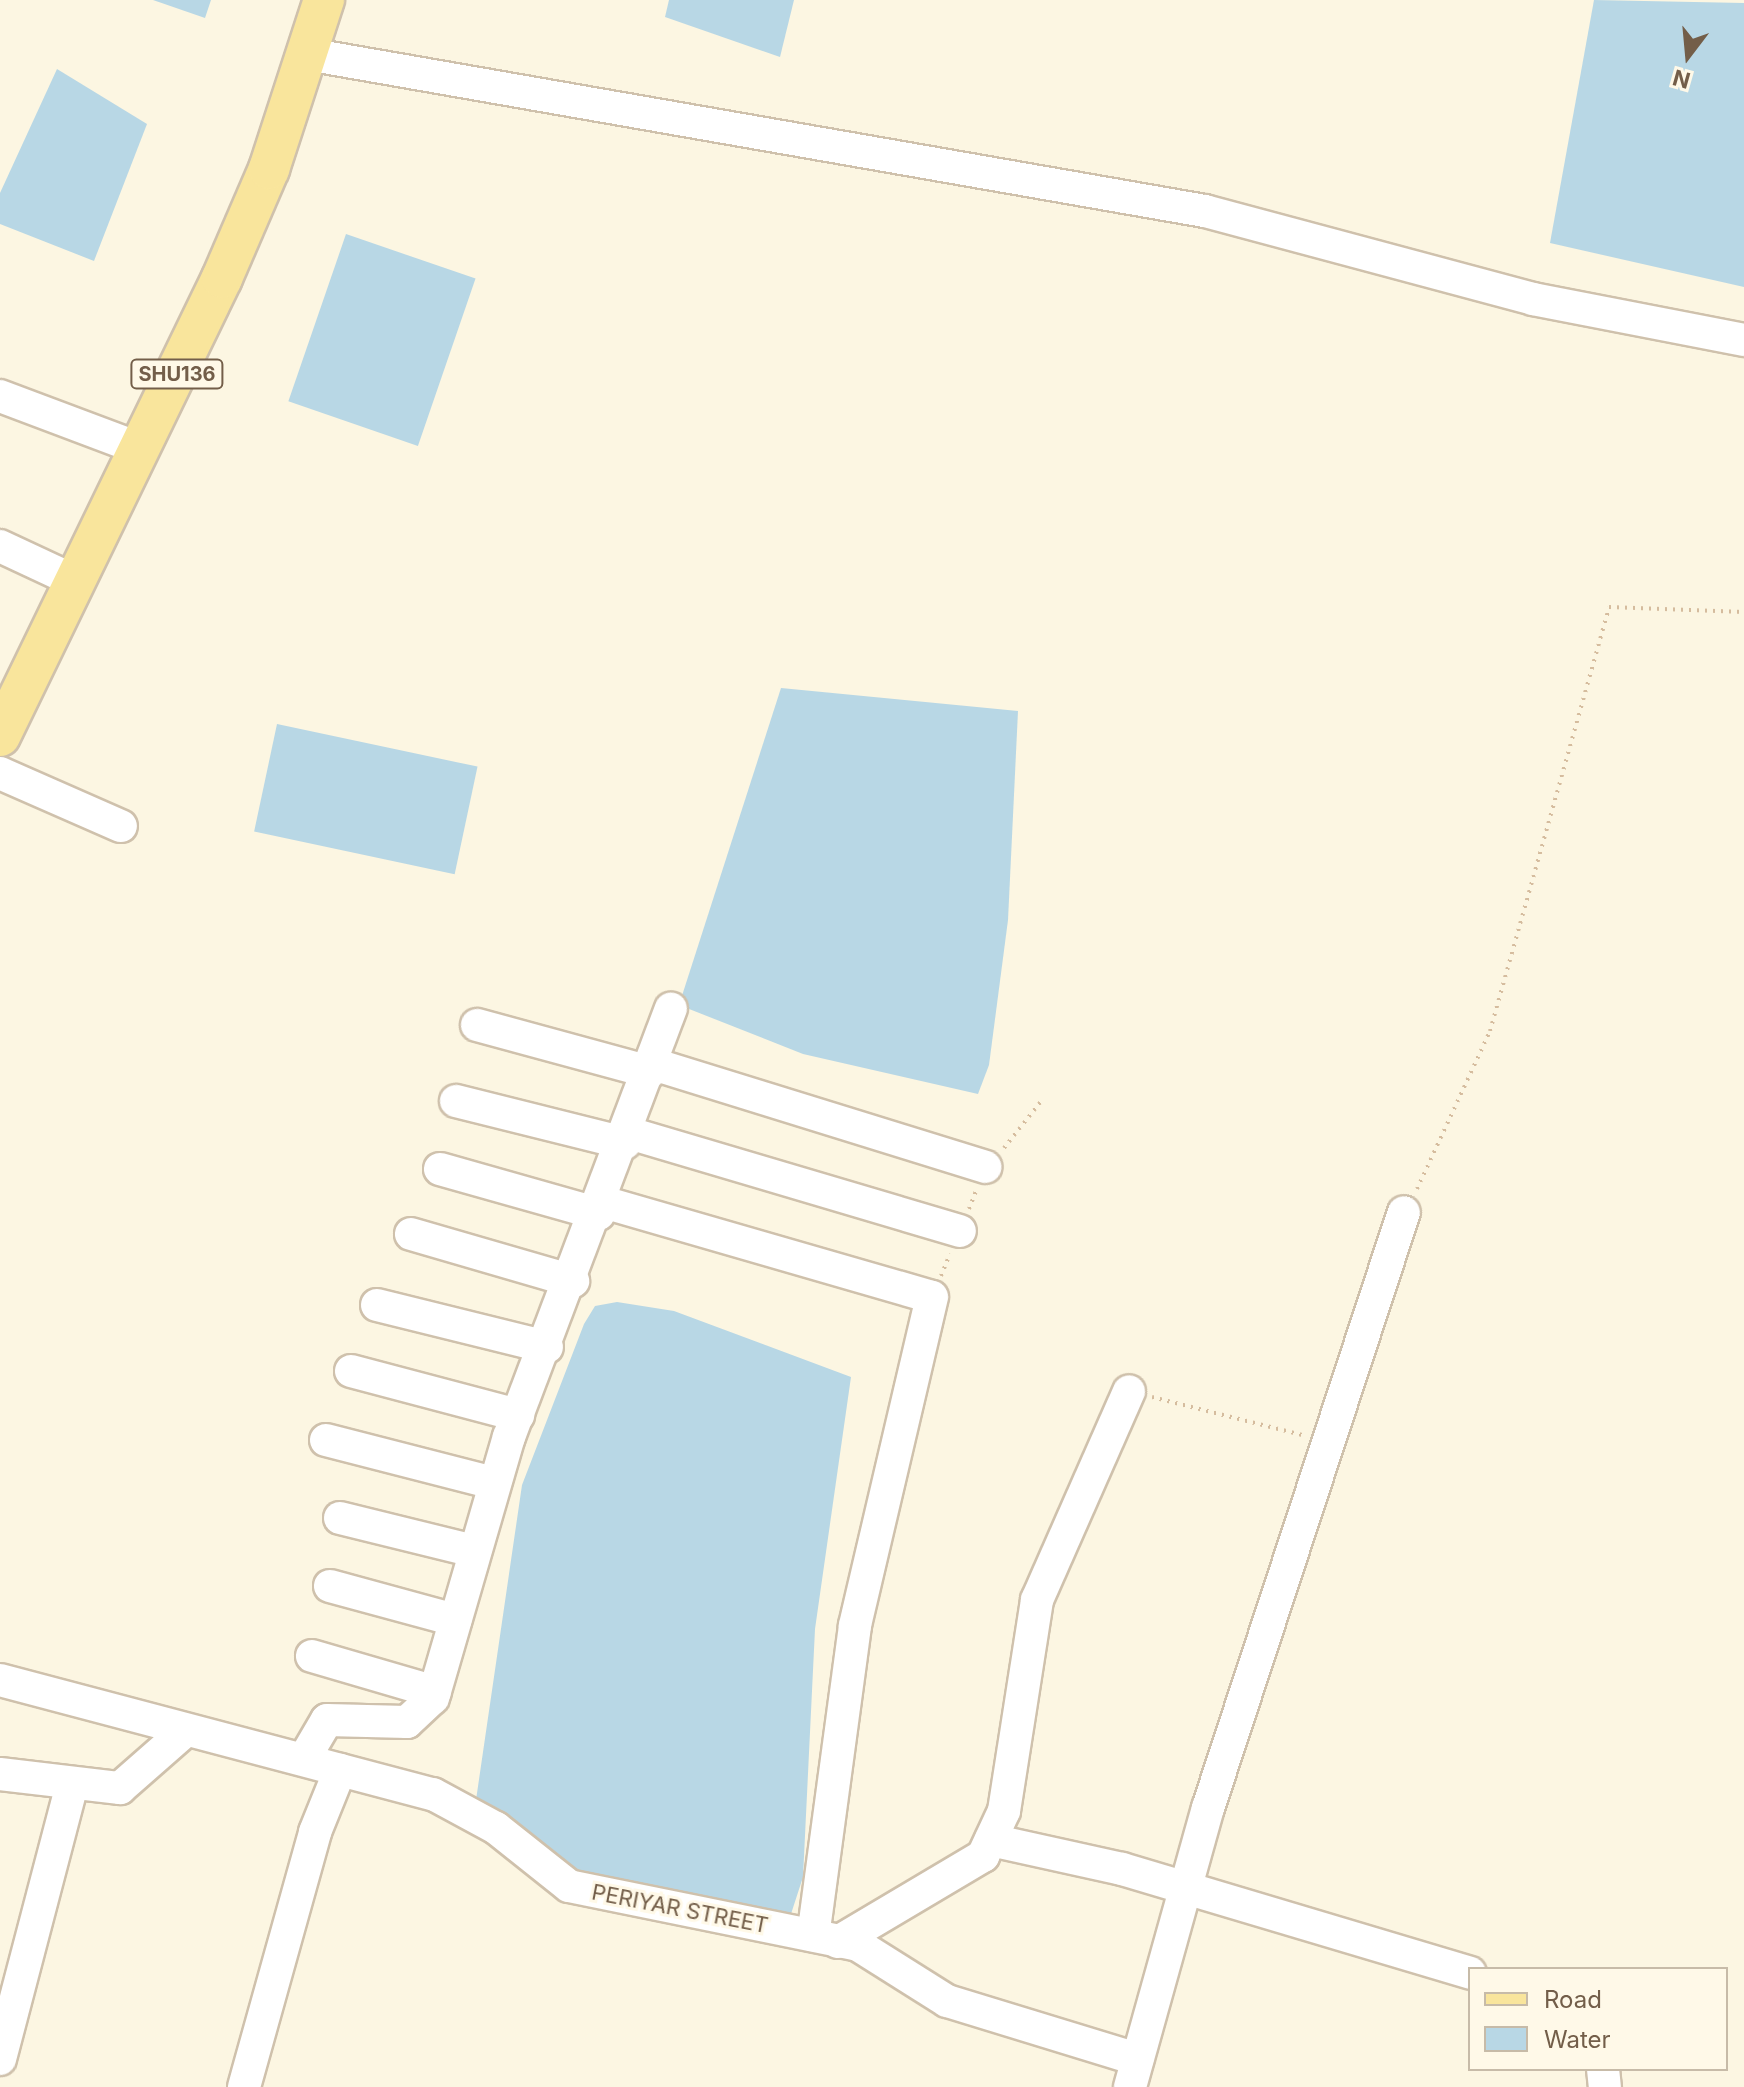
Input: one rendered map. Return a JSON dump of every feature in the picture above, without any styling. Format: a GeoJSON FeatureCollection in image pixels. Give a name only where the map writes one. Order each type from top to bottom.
{"type":"FeatureCollection","features":[{"type":"Feature","properties":{"kind":"main road","name":"SHU136"},"geometry":{"type":"LineString","coordinates":[[0,736],[141,449],[269,169],[324,0]]}},
{"type":"Feature","properties":{"kind":"street"},"geometry":{"type":"LineString","coordinates":[[307,54],[1205,211],[1533,299],[1744,340]]}},
{"type":"Feature","properties":{"kind":"street"},"geometry":{"type":"LineString","coordinates":[[0,396],[141,449]]}},
{"type":"Feature","properties":{"kind":"street"},"geometry":{"type":"LineString","coordinates":[[0,546],[77,582]]}},
{"type":"Feature","properties":{"kind":"street"},"geometry":{"type":"LineString","coordinates":[[0,773],[121,826]]}},
{"type":"Feature","properties":{"kind":"street"},"geometry":{"type":"LineString","coordinates":[[304,1759],[327,1720],[407,1722],[435,1692],[494,1483],[601,1208],[671,1009]]}},
{"type":"Feature","properties":{"kind":"street"},"geometry":{"type":"LineString","coordinates":[[477,1025],[652,1068],[985,1167]]}},
{"type":"Feature","properties":{"kind":"street"},"geometry":{"type":"LineString","coordinates":[[456,1101],[627,1138],[960,1231]]}},
{"type":"Feature","properties":{"kind":"street"},"geometry":{"type":"LineString","coordinates":[[440,1169],[601,1208],[932,1297],[855,1626],[825,1939]]}},
{"type":"Feature","properties":{"kind":"street"},"geometry":{"type":"LineString","coordinates":[[1133,2073],[1186,1891],[1404,1212]]}},
{"type":"Feature","properties":{"kind":"street"},"geometry":{"type":"LineString","coordinates":[[411,1234],[573,1281]]}},
{"type":"Feature","properties":{"kind":"street"},"geometry":{"type":"LineString","coordinates":[[377,1305],[547,1347]]}},
{"type":"Feature","properties":{"kind":"street"},"geometry":{"type":"LineString","coordinates":[[351,1371],[518,1415]]}},
{"type":"Feature","properties":{"kind":"street"},"geometry":{"type":"LineString","coordinates":[[825,1939],[956,1878],[991,1840],[1018,1743],[1037,1600],[1129,1391]]}},
{"type":"Feature","properties":{"kind":"street"},"geometry":{"type":"LineString","coordinates":[[326,1440],[494,1483]]}},
{"type":"Feature","properties":{"kind":"street"},"geometry":{"type":"LineString","coordinates":[[340,1518],[474,1551]]}},
{"type":"Feature","properties":{"kind":"street"},"geometry":{"type":"LineString","coordinates":[[330,1586],[455,1620]]}},
{"type":"Feature","properties":{"kind":"street"},"geometry":{"type":"LineString","coordinates":[[312,1656],[435,1692]]}},
{"type":"Feature","properties":{"kind":"street","name":"PERIYAR STREET"},"geometry":{"type":"LineString","coordinates":[[0,1680],[304,1759],[467,1808],[569,1886],[858,1945],[947,2001],[1133,2073]]}},
{"type":"Feature","properties":{"kind":"street"},"geometry":{"type":"LineString","coordinates":[[0,1774],[72,1785],[127,1785],[186,1730]]}},
{"type":"Feature","properties":{"kind":"street"},"geometry":{"type":"LineString","coordinates":[[250,2085],[315,1832],[340,1770]]}},
{"type":"Feature","properties":{"kind":"street"},"geometry":{"type":"LineString","coordinates":[[0,2059],[72,1785]]}},
{"type":"Feature","properties":{"kind":"street"},"geometry":{"type":"LineString","coordinates":[[991,1840],[1186,1891],[1468,1972]]}},
{"type":"Feature","properties":{"kind":"path"},"geometry":{"type":"LineString","coordinates":[[1404,1212],[1490,1031],[1609,607],[1744,612]]}},
{"type":"Feature","properties":{"kind":"path"},"geometry":{"type":"LineString","coordinates":[[1129,1391],[1328,1442]]}},
{"type":"Feature","properties":{"kind":"water"},"geometry":{"type":"Polygon","coordinates":[[[153,0],[211,0],[205,18],[153,0]]]}},
{"type":"Feature","properties":{"kind":"water"},"geometry":{"type":"Polygon","coordinates":[[[669,0],[794,0],[780,57],[665,17],[669,0]]]}},
{"type":"Feature","properties":{"kind":"water"},"geometry":{"type":"Polygon","coordinates":[[[1594,0],[1744,3],[1744,287],[1550,243],[1594,0]]]}},
{"type":"Feature","properties":{"kind":"water"},"geometry":{"type":"Polygon","coordinates":[[[57,69],[147,124],[94,261],[0,224],[0,193],[57,69]]]}},
{"type":"Feature","properties":{"kind":"water"},"geometry":{"type":"Polygon","coordinates":[[[346,234],[476,279],[418,446],[288,401],[346,234]]]}},
{"type":"Feature","properties":{"kind":"water"},"geometry":{"type":"Polygon","coordinates":[[[781,688],[1018,711],[1008,920],[989,1065],[978,1094],[803,1054],[679,1005],[781,688]]]}},
{"type":"Feature","properties":{"kind":"water"},"geometry":{"type":"Polygon","coordinates":[[[277,724],[478,767],[455,874],[254,832],[277,724]]]}},
{"type":"Feature","properties":{"kind":"water"},"geometry":{"type":"Polygon","coordinates":[[[617,1302],[674,1311],[851,1377],[815,1629],[803,1877],[791,1914],[581,1879],[476,1800],[522,1485],[584,1324],[595,1306],[617,1302]]]}}]}
